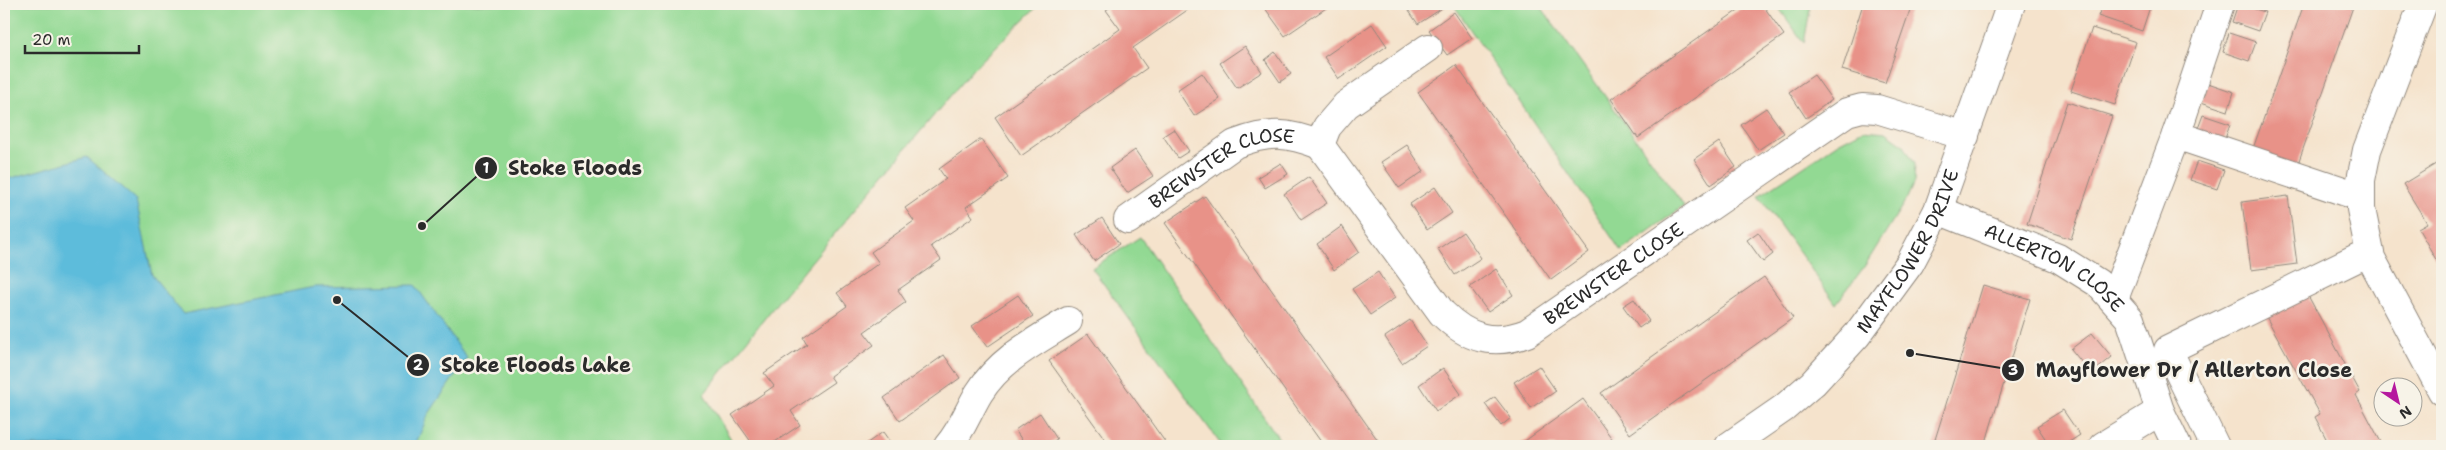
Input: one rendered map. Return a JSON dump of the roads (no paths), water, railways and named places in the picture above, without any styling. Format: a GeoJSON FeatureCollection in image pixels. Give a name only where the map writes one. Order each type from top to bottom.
{"type":"FeatureCollection","features":[{"type":"Feature","properties":{"kind":"street","name":"MAYFLOWER DRIVE"},"geometry":{"type":"LineString","coordinates":[[1729,446],[1784,408],[1813,382],[1857,335],[1910,263],[1938,210],[2011,4]]}},
{"type":"Feature","properties":{"kind":"street"},"geometry":{"type":"LineString","coordinates":[[2114,299],[2176,135],[2220,4]]}},
{"type":"Feature","properties":{"kind":"street"},"geometry":{"type":"LineString","coordinates":[[2423,4],[2367,150],[2361,180],[2361,197],[2365,236],[2369,252],[2442,391]]}},
{"type":"Feature","properties":{"kind":"street","name":"BREWSTER CLOSE"},"geometry":{"type":"LineString","coordinates":[[1320,146],[1327,127],[1346,105],[1428,48]]}},
{"type":"Feature","properties":{"kind":"street","name":"BREWSTER CLOSE"},"geometry":{"type":"LineString","coordinates":[[1128,220],[1235,144],[1248,139],[1284,133],[1320,146],[1442,313],[1456,327],[1472,335],[1510,339],[1527,332],[1846,112],[1862,108],[1877,108],[1965,136]]}},
{"type":"Feature","properties":{"kind":"street"},"geometry":{"type":"LineString","coordinates":[[2176,135],[2361,197]]}},
{"type":"Feature","properties":{"kind":"street","name":"ALLERTON CLOSE"},"geometry":{"type":"LineString","coordinates":[[1938,210],[2058,258],[2079,269],[2098,283],[2130,319],[2160,411],[2177,446]]}},
{"type":"Feature","properties":{"kind":"street"},"geometry":{"type":"LineString","coordinates":[[2214,446],[2168,350],[2369,252]]}},
{"type":"Feature","properties":{"kind":"street"},"geometry":{"type":"LineString","coordinates":[[958,442],[978,394],[998,368],[1015,354],[1068,321]]}},
{"type":"Feature","properties":{"kind":"street"},"geometry":{"type":"LineString","coordinates":[[2103,446],[2160,411]]}},
{"type":"Feature","properties":{"kind":"water"},"geometry":{"type":"Polygon","coordinates":[[[87,157],[136,200],[152,275],[183,314],[314,287],[415,285],[467,358],[428,415],[415,446],[4,446],[4,180],[87,157]]]}},
{"type":"Feature","properties":{"kind":"place","name":"Stoke Floods"},"geometry":{"type":"Point","coordinates":[422,226]}},
{"type":"Feature","properties":{"kind":"place","name":"Stoke Floods Lake"},"geometry":{"type":"Point","coordinates":[337,300]}},
{"type":"Feature","properties":{"kind":"place","name":"Mayflower Dr / Allerton Close"},"geometry":{"type":"Point","coordinates":[1910,353]}}]}
